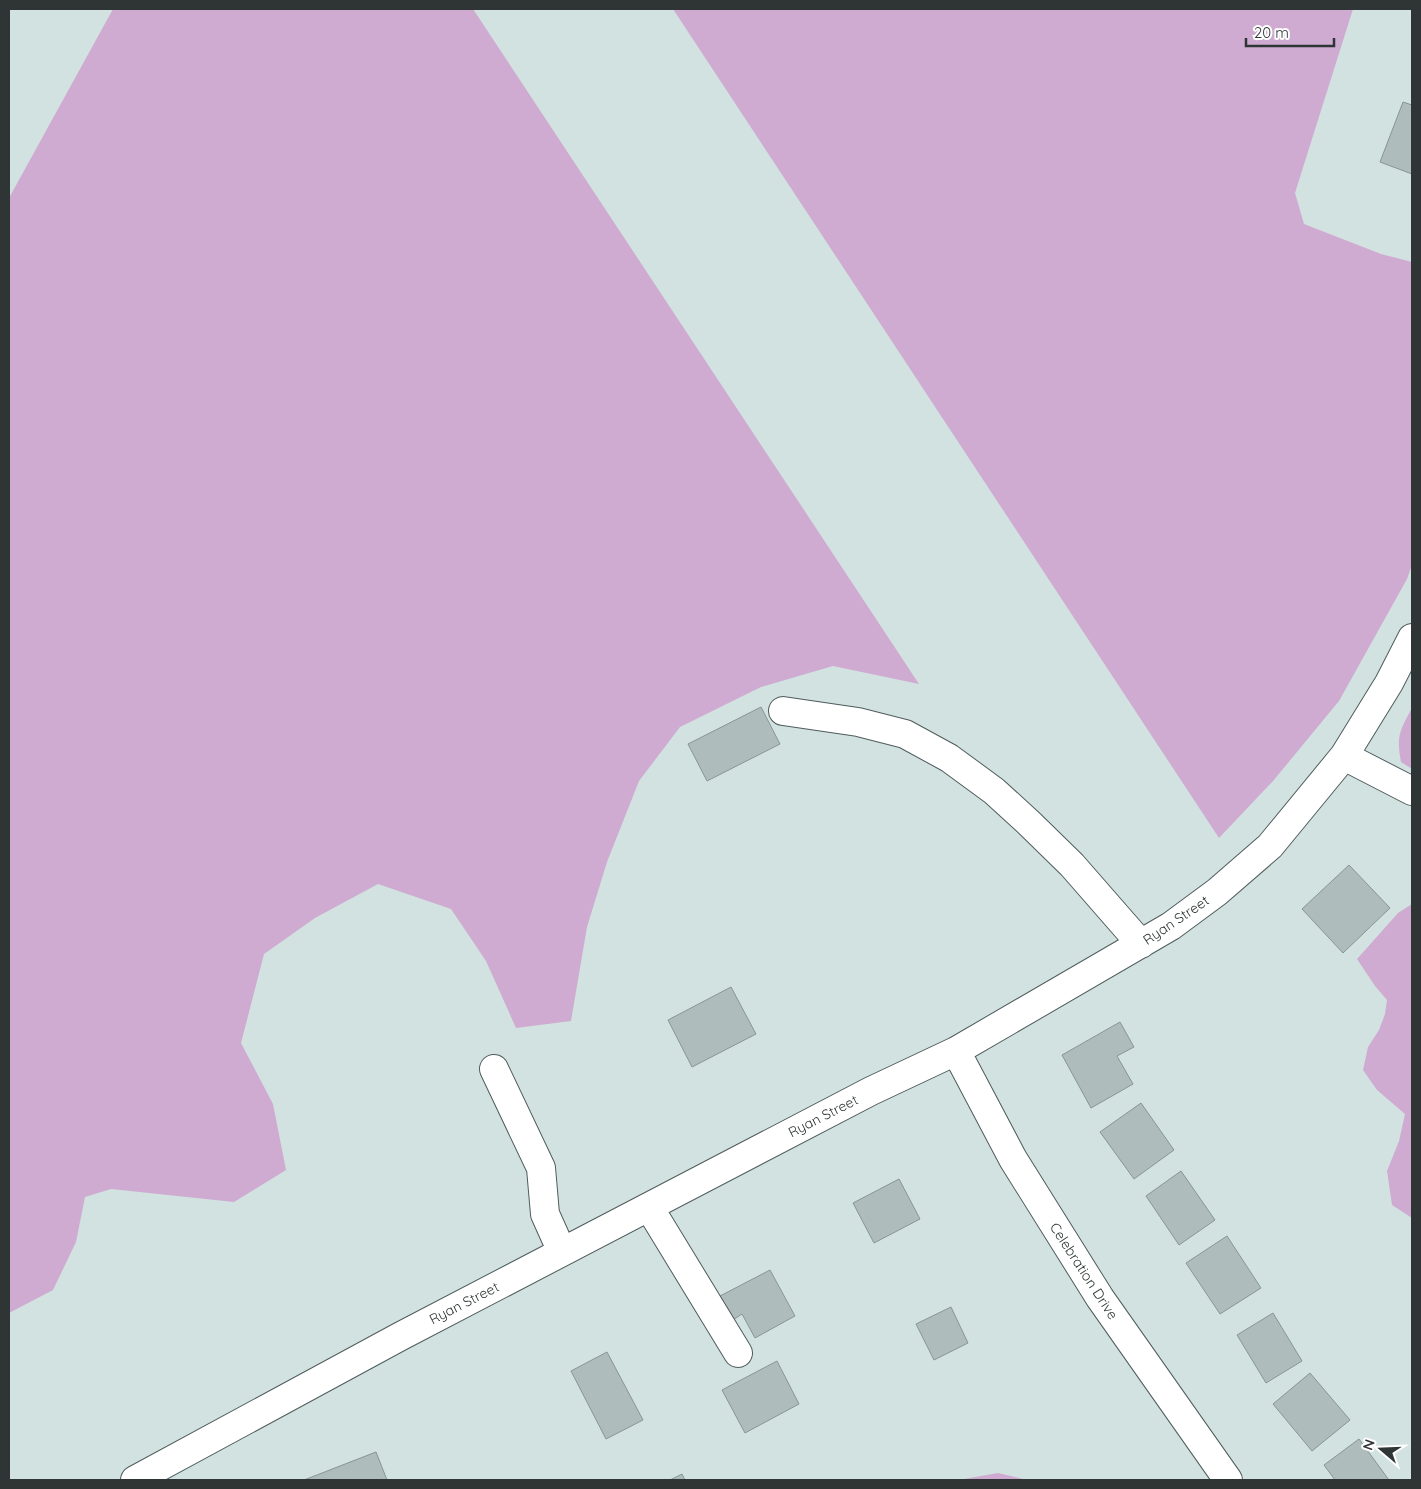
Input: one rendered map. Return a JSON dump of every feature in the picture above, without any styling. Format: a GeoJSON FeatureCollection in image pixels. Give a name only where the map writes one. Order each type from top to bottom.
{"type":"FeatureCollection","features":[{"type":"Feature","properties":{"kind":"street","name":"Ryan Street"},"geometry":{"type":"LineString","coordinates":[[135,1480],[401,1336],[871,1091],[956,1051],[1171,926],[1217,892],[1270,846],[1344,756],[1388,683],[1412,638]]}},
{"type":"Feature","properties":{"kind":"street"},"geometry":{"type":"LineString","coordinates":[[783,712],[858,722],[905,734],[949,758],[994,791],[1028,822],[1072,865],[1140,944]]}},
{"type":"Feature","properties":{"kind":"street"},"geometry":{"type":"LineString","coordinates":[[1344,756],[1412,791]]}},
{"type":"Feature","properties":{"kind":"street","name":"Celebration Drive"},"geometry":{"type":"LineString","coordinates":[[956,1051],[1013,1160],[1100,1298],[1228,1480]]}},
{"type":"Feature","properties":{"kind":"street"},"geometry":{"type":"LineString","coordinates":[[494,1069],[541,1168],[545,1214],[562,1252]]}},
{"type":"Feature","properties":{"kind":"street"},"geometry":{"type":"LineString","coordinates":[[649,1207],[738,1353]]}},
{"type":"Feature","properties":{"kind":"shaded area"},"geometry":{"type":"Polygon","coordinates":[[[113,9],[473,9],[919,684],[833,666],[761,687],[680,727],[639,781],[607,862],[587,927],[571,1021],[516,1028],[486,961],[451,909],[378,884],[315,918],[264,954],[241,1043],[273,1104],[286,1170],[234,1202],[111,1189],[85,1197],[76,1242],[53,1290],[9,1313],[9,198],[113,9]]]}},
{"type":"Feature","properties":{"kind":"shaded area"},"geometry":{"type":"Polygon","coordinates":[[[673,9],[1353,9],[1295,193],[1304,224],[1381,254],[1412,262],[1412,565],[1407,579],[1339,701],[1273,781],[1219,838],[673,9]]]}},
{"type":"Feature","properties":{"kind":"shaded area"},"geometry":{"type":"Polygon","coordinates":[[[1412,708],[1412,769],[1401,762],[1399,739],[1412,708]]]}},
{"type":"Feature","properties":{"kind":"shaded area"},"geometry":{"type":"Polygon","coordinates":[[[1412,904],[1412,1218],[1392,1205],[1387,1171],[1399,1141],[1405,1114],[1377,1090],[1363,1070],[1368,1047],[1379,1030],[1385,1014],[1387,1000],[1357,959],[1398,913],[1412,904]]]}},
{"type":"Feature","properties":{"kind":"shaded area"},"geometry":{"type":"Polygon","coordinates":[[[998,1473],[1027,1480],[958,1480],[998,1473]]]}},
{"type":"Feature","properties":{"kind":"building"},"geometry":{"type":"Polygon","coordinates":[[[1403,102],[1412,105],[1412,174],[1380,162],[1403,102]]]}},
{"type":"Feature","properties":{"kind":"building"},"geometry":{"type":"Polygon","coordinates":[[[761,707],[780,744],[707,781],[688,744],[761,707]]]}},
{"type":"Feature","properties":{"kind":"building"},"geometry":{"type":"Polygon","coordinates":[[[1349,865],[1390,908],[1343,953],[1302,909],[1349,865]]]}},
{"type":"Feature","properties":{"kind":"building"},"geometry":{"type":"Polygon","coordinates":[[[731,987],[756,1034],[692,1067],[668,1020],[731,987]]]}},
{"type":"Feature","properties":{"kind":"building"},"geometry":{"type":"Polygon","coordinates":[[[1120,1022],[1134,1047],[1117,1056],[1133,1084],[1091,1108],[1062,1055],[1120,1022]]]}},
{"type":"Feature","properties":{"kind":"building"},"geometry":{"type":"Polygon","coordinates":[[[1141,1103],[1174,1150],[1134,1179],[1100,1132],[1141,1103]]]}},
{"type":"Feature","properties":{"kind":"building"},"geometry":{"type":"Polygon","coordinates":[[[1181,1171],[1215,1220],[1179,1245],[1146,1196],[1181,1171]]]}},
{"type":"Feature","properties":{"kind":"building"},"geometry":{"type":"Polygon","coordinates":[[[899,1179],[920,1219],[874,1243],[853,1203],[899,1179]]]}},
{"type":"Feature","properties":{"kind":"building"},"geometry":{"type":"Polygon","coordinates":[[[1227,1236],[1261,1288],[1220,1314],[1186,1263],[1227,1236]]]}},
{"type":"Feature","properties":{"kind":"building"},"geometry":{"type":"Polygon","coordinates":[[[770,1270],[795,1316],[755,1338],[742,1314],[733,1320],[720,1296],[770,1270]]]}},
{"type":"Feature","properties":{"kind":"building"},"geometry":{"type":"Polygon","coordinates":[[[951,1307],[968,1343],[934,1360],[916,1324],[951,1307]]]}},
{"type":"Feature","properties":{"kind":"building"},"geometry":{"type":"Polygon","coordinates":[[[1273,1313],[1302,1361],[1266,1383],[1237,1335],[1273,1313]]]}},
{"type":"Feature","properties":{"kind":"building"},"geometry":{"type":"Polygon","coordinates":[[[607,1352],[643,1420],[606,1439],[571,1371],[607,1352]]]}},
{"type":"Feature","properties":{"kind":"building"},"geometry":{"type":"Polygon","coordinates":[[[777,1361],[799,1404],[745,1433],[722,1390],[777,1361]]]}},
{"type":"Feature","properties":{"kind":"building"},"geometry":{"type":"Polygon","coordinates":[[[1310,1373],[1350,1420],[1312,1451],[1273,1404],[1310,1373]]]}},
{"type":"Feature","properties":{"kind":"building"},"geometry":{"type":"Polygon","coordinates":[[[1359,1439],[1389,1480],[1335,1480],[1324,1465],[1359,1439]]]}},
{"type":"Feature","properties":{"kind":"building"},"geometry":{"type":"Polygon","coordinates":[[[376,1452],[387,1480],[304,1480],[376,1452]]]}},
{"type":"Feature","properties":{"kind":"building"},"geometry":{"type":"Polygon","coordinates":[[[682,1474],[685,1480],[670,1480],[682,1474]]]}}]}
